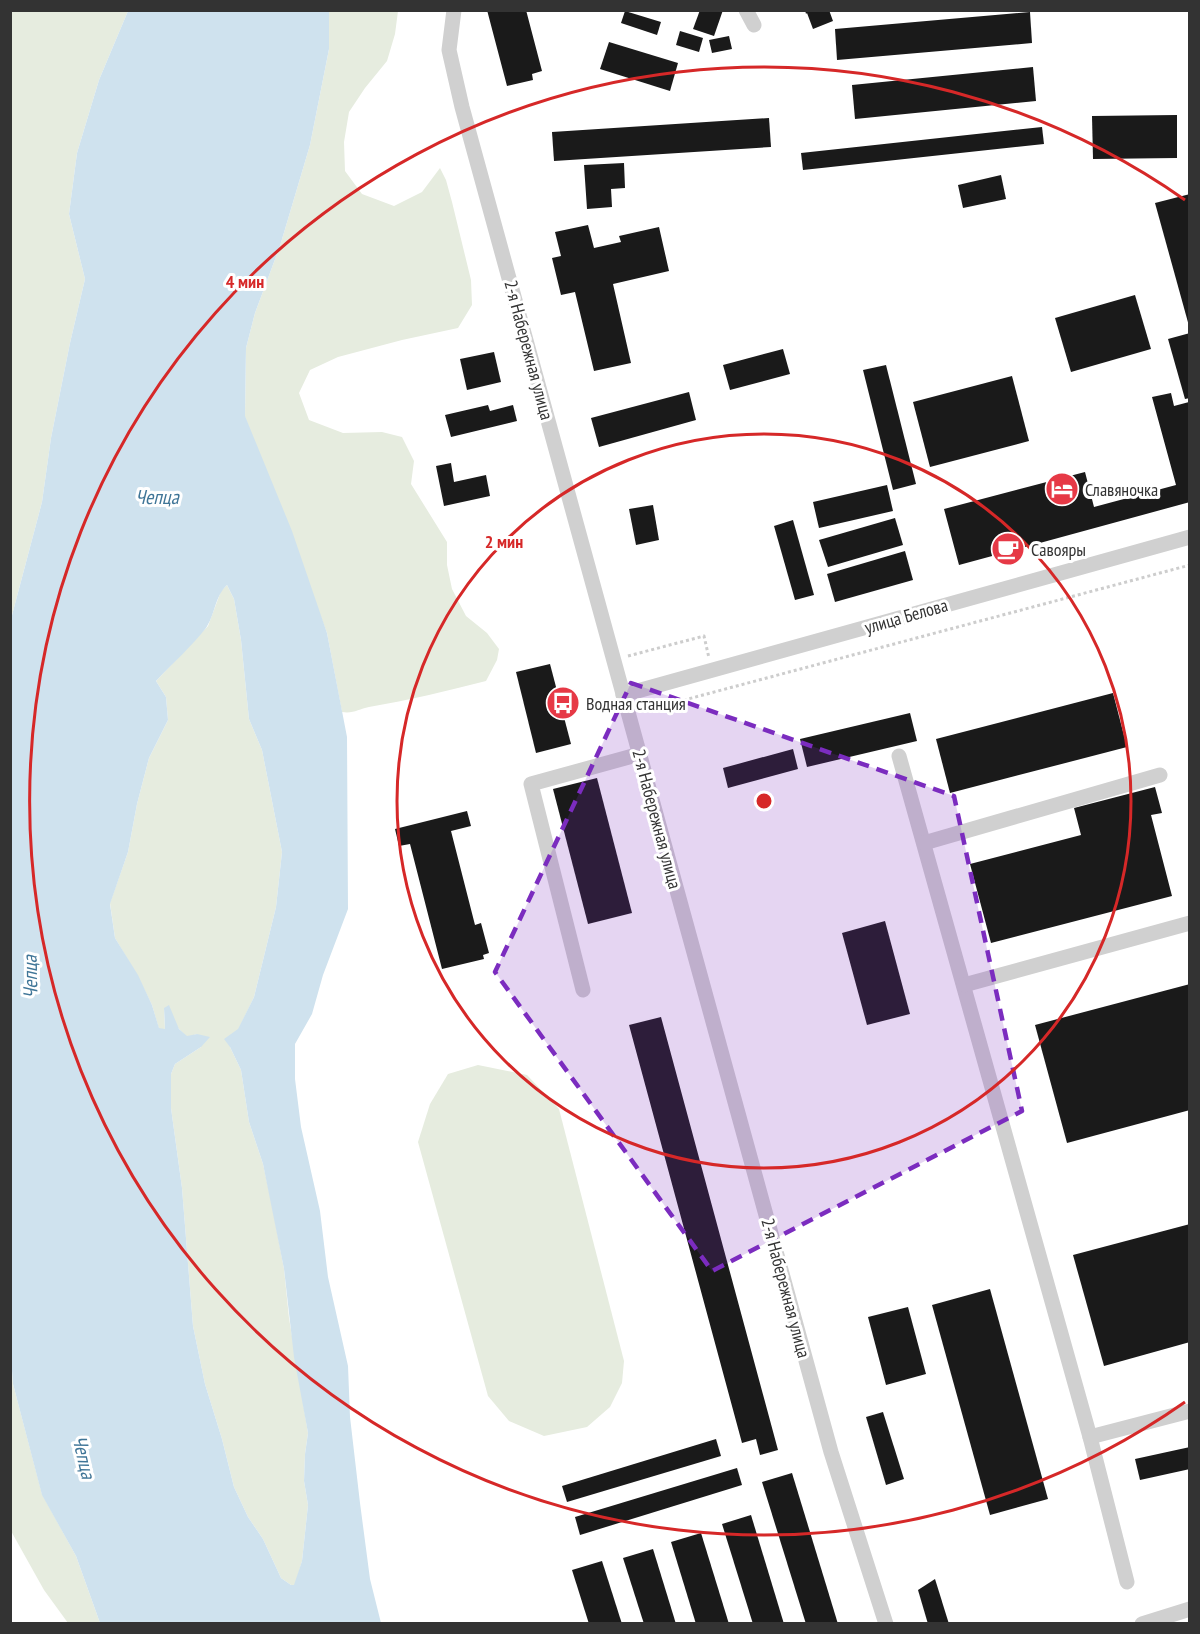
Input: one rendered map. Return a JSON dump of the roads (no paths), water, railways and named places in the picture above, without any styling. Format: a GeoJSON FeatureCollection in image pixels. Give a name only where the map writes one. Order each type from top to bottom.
{"type":"FeatureCollection","features":[{"type":"Feature","properties":{"kind":"street","name":"2-я Набережная улица"},"geometry":{"type":"LineString","coordinates":[[454,10],[449,50],[462,107],[831,1452],[886,1623]]}},
{"type":"Feature","properties":{"kind":"street"},"geometry":{"type":"LineString","coordinates":[[746,10],[754,25]]}},
{"type":"Feature","properties":{"kind":"street","name":"улица Белова"},"geometry":{"type":"LineString","coordinates":[[623,695],[1190,537]]}},
{"type":"Feature","properties":{"kind":"street"},"geometry":{"type":"LineString","coordinates":[[583,990],[531,784],[640,754]]}},
{"type":"Feature","properties":{"kind":"street"},"geometry":{"type":"LineString","coordinates":[[900,756],[1090,1437],[1127,1582]]}},
{"type":"Feature","properties":{"kind":"street"},"geometry":{"type":"LineString","coordinates":[[924,843],[1160,775]]}},
{"type":"Feature","properties":{"kind":"street"},"geometry":{"type":"LineString","coordinates":[[964,985],[1190,923]]}},
{"type":"Feature","properties":{"kind":"street"},"geometry":{"type":"LineString","coordinates":[[1090,1437],[1190,1411]]}},
{"type":"Feature","properties":{"kind":"street"},"geometry":{"type":"LineString","coordinates":[[1142,1623],[1190,1610]]}},
{"type":"Feature","properties":{"kind":"water","name":"Чепца"},"geometry":{"type":"Polygon","coordinates":[[[128,11],[329,11],[329,49],[310,145],[280,246],[255,313],[246,348],[245,416],[292,531],[327,633],[347,737],[348,909],[323,975],[312,1014],[295,1044],[295,1079],[301,1127],[320,1211],[328,1277],[348,1366],[350,1417],[360,1503],[370,1579],[381,1623],[100,1623],[76,1556],[42,1495],[13,1384],[10,1344],[11,619],[42,502],[51,438],[85,279],[69,214],[77,153],[99,80],[128,11]],[[227,585],[220,595],[206,628],[156,681],[166,697],[168,720],[149,758],[128,852],[110,904],[115,938],[138,975],[152,1005],[159,1028],[165,1029],[164,1008],[169,1005],[179,1029],[187,1036],[197,1034],[210,1037],[201,1047],[175,1064],[171,1074],[171,1108],[182,1188],[193,1326],[205,1384],[234,1487],[248,1517],[263,1539],[281,1578],[294,1585],[302,1561],[308,1505],[304,1481],[308,1433],[294,1357],[284,1269],[263,1164],[249,1122],[241,1070],[224,1039],[238,1029],[254,997],[276,907],[282,852],[262,750],[249,719],[241,640],[234,599],[227,585]]]}},
{"type":"Feature","properties":{"kind":"place","name":"Славяночка"},"geometry":{"type":"Point","coordinates":[1062,489]}},
{"type":"Feature","properties":{"kind":"place","name":"Савояры"},"geometry":{"type":"Point","coordinates":[1008,549]}},
{"type":"Feature","properties":{"kind":"place","name":"Водная станция"},"geometry":{"type":"Point","coordinates":[563,703]}}]}
